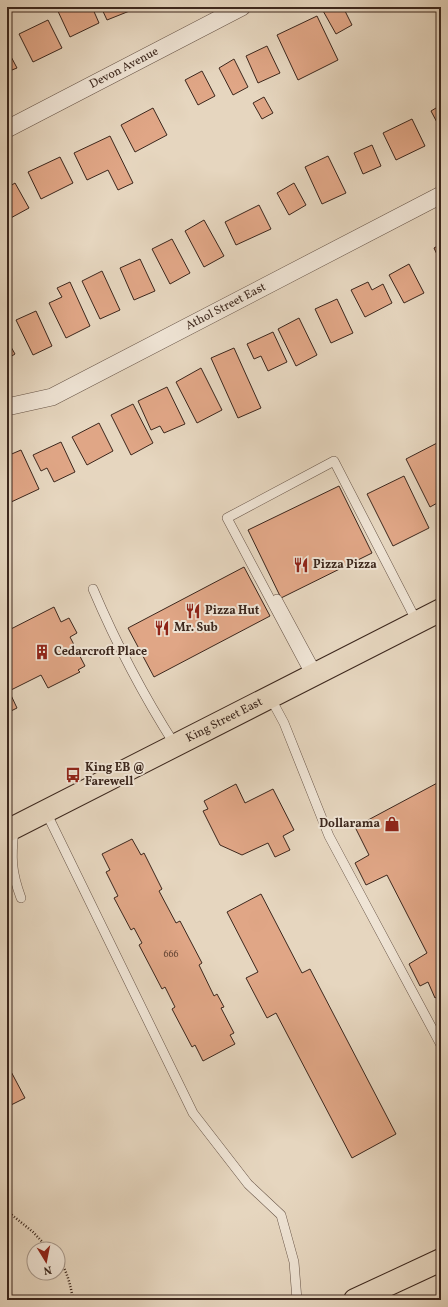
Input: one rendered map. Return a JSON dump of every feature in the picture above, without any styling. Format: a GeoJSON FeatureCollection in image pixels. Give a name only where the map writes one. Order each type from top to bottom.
{"type":"FeatureCollection","features":[{"type":"Feature","properties":{"kind":"main road","name":"King Street East"},"geometry":{"type":"LineString","coordinates":[[11,829],[433,616]]}},
{"type":"Feature","properties":{"kind":"main road"},"geometry":{"type":"LineString","coordinates":[[355,1300],[441,1260]]}},
{"type":"Feature","properties":{"kind":"street","name":"Devon Avenue"},"geometry":{"type":"LineString","coordinates":[[7,129],[242,7]]}},
{"type":"Feature","properties":{"kind":"street","name":"Athol Street East"},"geometry":{"type":"LineString","coordinates":[[7,407],[52,397],[441,195]]}},
{"type":"Feature","properties":{"kind":"lane"},"geometry":{"type":"LineString","coordinates":[[314,675],[232,515],[334,461],[433,616]]}},
{"type":"Feature","properties":{"kind":"lane"},"geometry":{"type":"LineString","coordinates":[[93,589],[107,623],[152,710],[175,746]]}},
{"type":"Feature","properties":{"kind":"lane"},"geometry":{"type":"LineString","coordinates":[[270,697],[284,723],[329,836],[441,1046]]}},
{"type":"Feature","properties":{"kind":"lane"},"geometry":{"type":"LineString","coordinates":[[46,812],[193,1113],[248,1184],[281,1215],[294,1262],[297,1300]]}},
{"type":"Feature","properties":{"kind":"lane"},"geometry":{"type":"LineString","coordinates":[[11,829],[12,866],[21,898]]}},
{"type":"Feature","properties":{"kind":"path"},"geometry":{"type":"LineString","coordinates":[[7,1211],[33,1232],[41,1241]]}},
{"type":"Feature","properties":{"kind":"path"},"geometry":{"type":"LineString","coordinates":[[66,1275],[74,1300]]}},
{"type":"Feature","properties":{"kind":"building"},"geometry":{"type":"Polygon","coordinates":[[[56,7],[75,7],[76,9],[80,7],[92,7],[99,23],[70,37],[56,7]]]}},
{"type":"Feature","properties":{"kind":"building"},"geometry":{"type":"Polygon","coordinates":[[[101,7],[136,7],[137,8],[107,20],[101,7]]]}},
{"type":"Feature","properties":{"kind":"building"},"geometry":{"type":"Polygon","coordinates":[[[325,7],[343,7],[352,25],[336,34],[322,9],[325,7]]]}},
{"type":"Feature","properties":{"kind":"building"},"geometry":{"type":"Polygon","coordinates":[[[317,16],[338,60],[298,80],[277,35],[317,16]]]}},
{"type":"Feature","properties":{"kind":"building"},"geometry":{"type":"Polygon","coordinates":[[[48,20],[62,48],[33,62],[19,34],[48,20]]]}},
{"type":"Feature","properties":{"kind":"building"},"geometry":{"type":"Polygon","coordinates":[[[267,46],[280,73],[258,83],[246,56],[267,46]]]}},
{"type":"Feature","properties":{"kind":"building"},"geometry":{"type":"Polygon","coordinates":[[[7,49],[17,68],[7,72],[7,49]]]}},
{"type":"Feature","properties":{"kind":"building"},"geometry":{"type":"Polygon","coordinates":[[[234,59],[248,87],[233,95],[219,68],[234,59]]]}},
{"type":"Feature","properties":{"kind":"building"},"geometry":{"type":"Polygon","coordinates":[[[202,71],[215,96],[198,105],[185,80],[202,71]]]}},
{"type":"Feature","properties":{"kind":"building"},"geometry":{"type":"Polygon","coordinates":[[[264,97],[273,113],[262,119],[253,103],[264,97]]]}},
{"type":"Feature","properties":{"kind":"building"},"geometry":{"type":"Polygon","coordinates":[[[441,105],[441,130],[431,111],[441,105]]]}},
{"type":"Feature","properties":{"kind":"building"},"geometry":{"type":"Polygon","coordinates":[[[153,108],[167,135],[135,152],[121,125],[153,108]]]}},
{"type":"Feature","properties":{"kind":"building"},"geometry":{"type":"Polygon","coordinates":[[[412,119],[425,146],[396,160],[383,133],[412,119]]]}},
{"type":"Feature","properties":{"kind":"building"},"geometry":{"type":"Polygon","coordinates":[[[110,136],[133,183],[118,190],[108,170],[87,180],[74,153],[110,136]]]}},
{"type":"Feature","properties":{"kind":"building"},"geometry":{"type":"Polygon","coordinates":[[[372,145],[381,166],[363,174],[354,153],[372,145]]]}},
{"type":"Feature","properties":{"kind":"building"},"geometry":{"type":"Polygon","coordinates":[[[328,156],[346,193],[322,204],[305,167],[328,156]]]}},
{"type":"Feature","properties":{"kind":"building"},"geometry":{"type":"Polygon","coordinates":[[[60,157],[73,183],[41,199],[28,172],[60,157]]]}},
{"type":"Feature","properties":{"kind":"building"},"geometry":{"type":"Polygon","coordinates":[[[15,183],[29,208],[7,220],[7,188],[15,183]]]}},
{"type":"Feature","properties":{"kind":"building"},"geometry":{"type":"Polygon","coordinates":[[[294,183],[306,205],[289,215],[277,193],[294,183]]]}},
{"type":"Feature","properties":{"kind":"building"},"geometry":{"type":"Polygon","coordinates":[[[259,205],[271,229],[236,245],[225,222],[259,205]]]}},
{"type":"Feature","properties":{"kind":"building"},"geometry":{"type":"Polygon","coordinates":[[[204,220],[224,256],[204,267],[185,231],[204,220]]]}},
{"type":"Feature","properties":{"kind":"building"},"geometry":{"type":"Polygon","coordinates":[[[172,239],[190,273],[170,284],[152,249],[172,239]]]}},
{"type":"Feature","properties":{"kind":"building"},"geometry":{"type":"Polygon","coordinates":[[[441,244],[441,263],[434,248],[441,244]]]}},
{"type":"Feature","properties":{"kind":"building"},"geometry":{"type":"Polygon","coordinates":[[[140,259],[155,291],[134,300],[120,268],[140,259]]]}},
{"type":"Feature","properties":{"kind":"building"},"geometry":{"type":"Polygon","coordinates":[[[409,264],[424,293],[404,303],[389,275],[409,264]]]}},
{"type":"Feature","properties":{"kind":"building"},"geometry":{"type":"Polygon","coordinates":[[[102,271],[120,310],[100,319],[82,281],[102,271]]]}},
{"type":"Feature","properties":{"kind":"building"},"geometry":{"type":"Polygon","coordinates":[[[70,282],[90,326],[66,338],[49,303],[62,297],[57,288],[70,282]]]}},
{"type":"Feature","properties":{"kind":"building"},"geometry":{"type":"Polygon","coordinates":[[[368,282],[372,290],[383,284],[392,303],[365,317],[351,290],[368,282]]]}},
{"type":"Feature","properties":{"kind":"building"},"geometry":{"type":"Polygon","coordinates":[[[337,299],[353,333],[331,343],[315,309],[337,299]]]}},
{"type":"Feature","properties":{"kind":"building"},"geometry":{"type":"Polygon","coordinates":[[[36,311],[52,346],[33,355],[16,320],[36,311]]]}},
{"type":"Feature","properties":{"kind":"building"},"geometry":{"type":"Polygon","coordinates":[[[299,318],[317,355],[296,366],[278,329],[299,318]]]}},
{"type":"Feature","properties":{"kind":"building"},"geometry":{"type":"Polygon","coordinates":[[[273,332],[287,362],[268,371],[261,356],[254,359],[247,344],[273,332]]]}},
{"type":"Feature","properties":{"kind":"building"},"geometry":{"type":"Polygon","coordinates":[[[7,340],[15,354],[7,359],[7,340]]]}},
{"type":"Feature","properties":{"kind":"building"},"geometry":{"type":"Polygon","coordinates":[[[234,348],[261,408],[238,418],[211,358],[234,348]]]}},
{"type":"Feature","properties":{"kind":"building"},"geometry":{"type":"Polygon","coordinates":[[[201,368],[222,410],[197,423],[176,382],[201,368]]]}},
{"type":"Feature","properties":{"kind":"building"},"geometry":{"type":"Polygon","coordinates":[[[167,387],[185,424],[164,433],[160,426],[151,430],[138,401],[167,387]]]}},
{"type":"Feature","properties":{"kind":"building"},"geometry":{"type":"Polygon","coordinates":[[[133,404],[153,443],[131,455],[111,415],[133,404]]]}},
{"type":"Feature","properties":{"kind":"building"},"geometry":{"type":"Polygon","coordinates":[[[99,423],[113,451],[87,465],[72,437],[99,423]]]}},
{"type":"Feature","properties":{"kind":"building"},"geometry":{"type":"Polygon","coordinates":[[[441,441],[441,501],[430,507],[406,459],[441,441]]]}},
{"type":"Feature","properties":{"kind":"building"},"geometry":{"type":"Polygon","coordinates":[[[61,442],[75,472],[54,482],[47,468],[41,471],[33,455],[61,442]]]}},
{"type":"Feature","properties":{"kind":"building"},"geometry":{"type":"Polygon","coordinates":[[[21,450],[39,489],[9,503],[7,499],[7,456],[21,450]]]}},
{"type":"Feature","properties":{"kind":"building"},"geometry":{"type":"Polygon","coordinates":[[[404,476],[429,528],[393,546],[367,494],[404,476]]]}},
{"type":"Feature","properties":{"kind":"building"},"geometry":{"type":"Polygon","coordinates":[[[339,486],[372,553],[281,598],[248,530],[339,486]]]}},
{"type":"Feature","properties":{"kind":"building"},"geometry":{"type":"Polygon","coordinates":[[[244,567],[270,616],[154,677],[128,628],[244,567]]]}},
{"type":"Feature","properties":{"kind":"building","name":"Cedarcroft Place"},"geometry":{"type":"Polygon","coordinates":[[[54,607],[61,622],[69,618],[77,633],[70,637],[85,666],[78,670],[80,672],[48,688],[41,675],[9,691],[17,708],[7,713],[7,631],[54,607]]]}},
{"type":"Feature","properties":{"kind":"building"},"geometry":{"type":"Polygon","coordinates":[[[441,781],[441,994],[435,998],[428,982],[420,986],[409,964],[427,953],[387,875],[366,885],[355,863],[369,855],[355,827],[441,781]]]}},
{"type":"Feature","properties":{"kind":"building"},"geometry":{"type":"Polygon","coordinates":[[[236,784],[245,803],[273,789],[294,830],[283,836],[290,850],[275,857],[268,843],[242,855],[220,845],[203,811],[208,809],[204,801],[236,784]]]}},
{"type":"Feature","properties":{"kind":"building"},"geometry":{"type":"Polygon","coordinates":[[[132,839],[141,855],[144,853],[162,889],[159,891],[176,923],[180,921],[202,963],[199,965],[214,996],[217,994],[224,1007],[221,1008],[234,1033],[230,1035],[235,1044],[203,1061],[195,1045],[192,1047],[172,1009],[175,1007],[165,987],[162,989],[139,945],[142,943],[134,928],[131,930],[114,898],[118,896],[106,872],[110,870],[102,854],[132,839]]]}},
{"type":"Feature","properties":{"kind":"building"},"geometry":{"type":"Polygon","coordinates":[[[261,894],[302,973],[310,969],[396,1134],[352,1158],[276,1013],[267,1018],[246,978],[258,972],[227,912],[261,894]]]}},
{"type":"Feature","properties":{"kind":"building"},"geometry":{"type":"Polygon","coordinates":[[[7,1064],[25,1098],[7,1107],[7,1064]]]}},
{"type":"Feature","properties":{"kind":"place","name":"Pizza Pizza"},"geometry":{"type":"Point","coordinates":[301,565]}},
{"type":"Feature","properties":{"kind":"place","name":"Pizza Hut"},"geometry":{"type":"Point","coordinates":[193,611]}},
{"type":"Feature","properties":{"kind":"place","name":"Mr. Sub"},"geometry":{"type":"Point","coordinates":[162,628]}},
{"type":"Feature","properties":{"kind":"place","name":"Cedarcroft Place"},"geometry":{"type":"Point","coordinates":[42,652]}},
{"type":"Feature","properties":{"kind":"place","name":"King EB @ Farewell"},"geometry":{"type":"Point","coordinates":[73,775]}},
{"type":"Feature","properties":{"kind":"place","name":"Dollarama"},"geometry":{"type":"Point","coordinates":[392,824]}}]}
